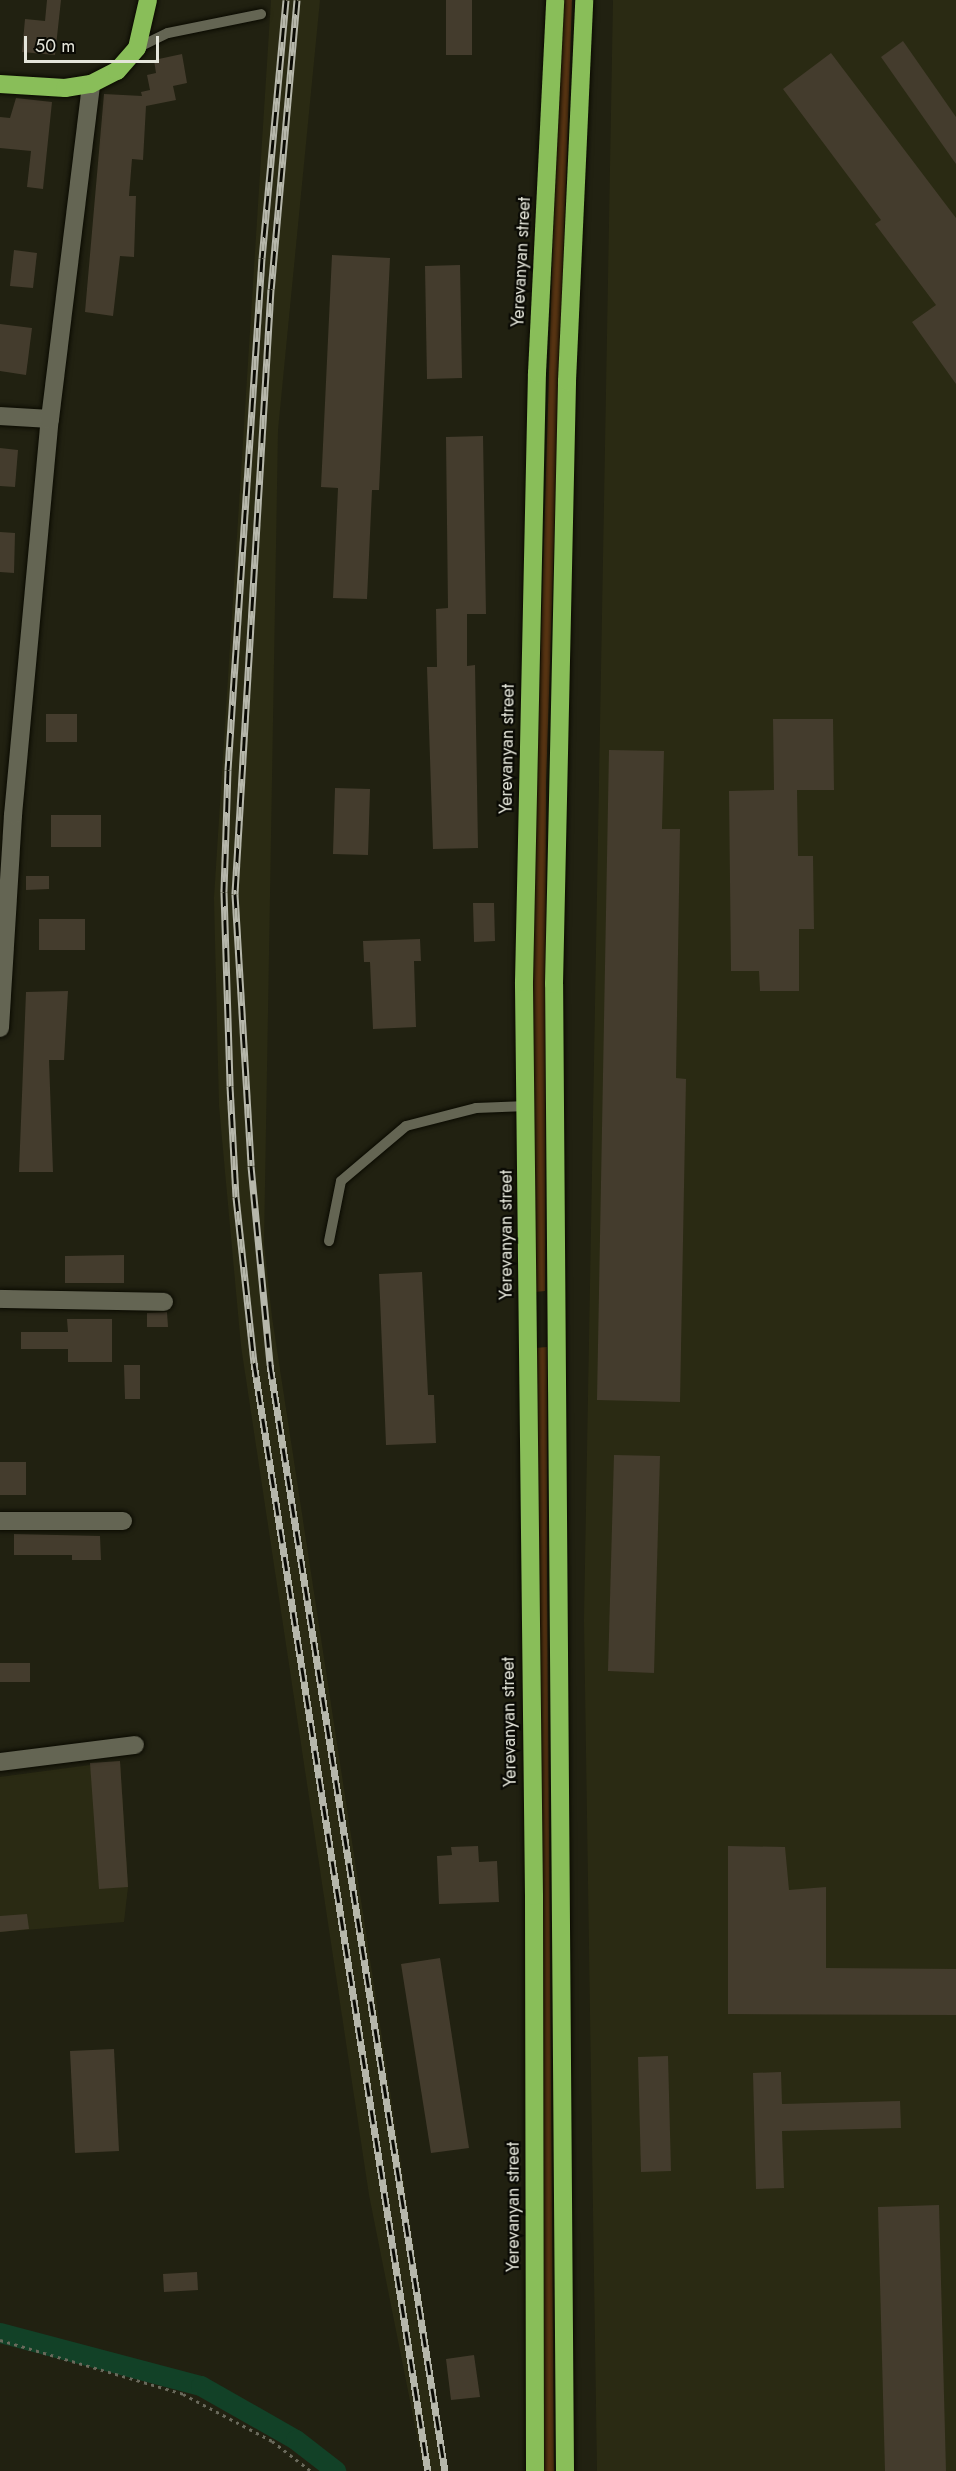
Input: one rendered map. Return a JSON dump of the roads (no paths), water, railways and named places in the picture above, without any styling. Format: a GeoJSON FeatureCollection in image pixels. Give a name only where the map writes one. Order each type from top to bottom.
{"type":"FeatureCollection","features":[{"type":"Feature","properties":{"kind":"highway"},"geometry":{"type":"LineString","coordinates":[[0,84],[65,88],[91,84],[117,70],[137,48],[148,0]]}},
{"type":"Feature","properties":{"kind":"highway","name":"Yerevanyan street"},"geometry":{"type":"LineString","coordinates":[[535,2471],[534,1896],[524,982],[537,373],[555,0]]}},
{"type":"Feature","properties":{"kind":"highway"},"geometry":{"type":"LineString","coordinates":[[565,2471],[554,984],[567,381],[584,0]]}},
{"type":"Feature","properties":{"kind":"highway"},"geometry":{"type":"LineString","coordinates":[[524,982],[554,984]]}},
{"type":"Feature","properties":{"kind":"highway"},"geometry":{"type":"LineString","coordinates":[[526,1315],[555,1314]]}},
{"type":"Feature","properties":{"kind":"street"},"geometry":{"type":"LineString","coordinates":[[0,1028],[6,815],[50,419],[91,84]]}},
{"type":"Feature","properties":{"kind":"street"},"geometry":{"type":"LineString","coordinates":[[0,416],[50,419]]}},
{"type":"Feature","properties":{"kind":"street"},"geometry":{"type":"LineString","coordinates":[[0,1299],[165,1302]]}},
{"type":"Feature","properties":{"kind":"street"},"geometry":{"type":"LineString","coordinates":[[0,1521],[123,1521]]}},
{"type":"Feature","properties":{"kind":"street"},"geometry":{"type":"LineString","coordinates":[[0,1762],[135,1745]]}},
{"type":"Feature","properties":{"kind":"lane"},"geometry":{"type":"LineString","coordinates":[[137,48],[168,33],[261,14]]}},
{"type":"Feature","properties":{"kind":"lane"},"geometry":{"type":"LineString","coordinates":[[329,1241],[341,1181],[406,1126],[476,1108],[527,1106]]}},
{"type":"Feature","properties":{"kind":"waterway"},"geometry":{"type":"LineString","coordinates":[[0,2333],[201,2386],[296,2440],[336,2471]]}},
{"type":"Feature","properties":{"kind":"railway"},"geometry":{"type":"LineString","coordinates":[[286,0],[262,258],[228,770],[224,892],[236,1197],[254,1363],[428,2471]]}},
{"type":"Feature","properties":{"kind":"railway"},"geometry":{"type":"LineString","coordinates":[[297,0],[271,289],[235,894],[251,1166],[270,1365],[445,2471]]}}]}
